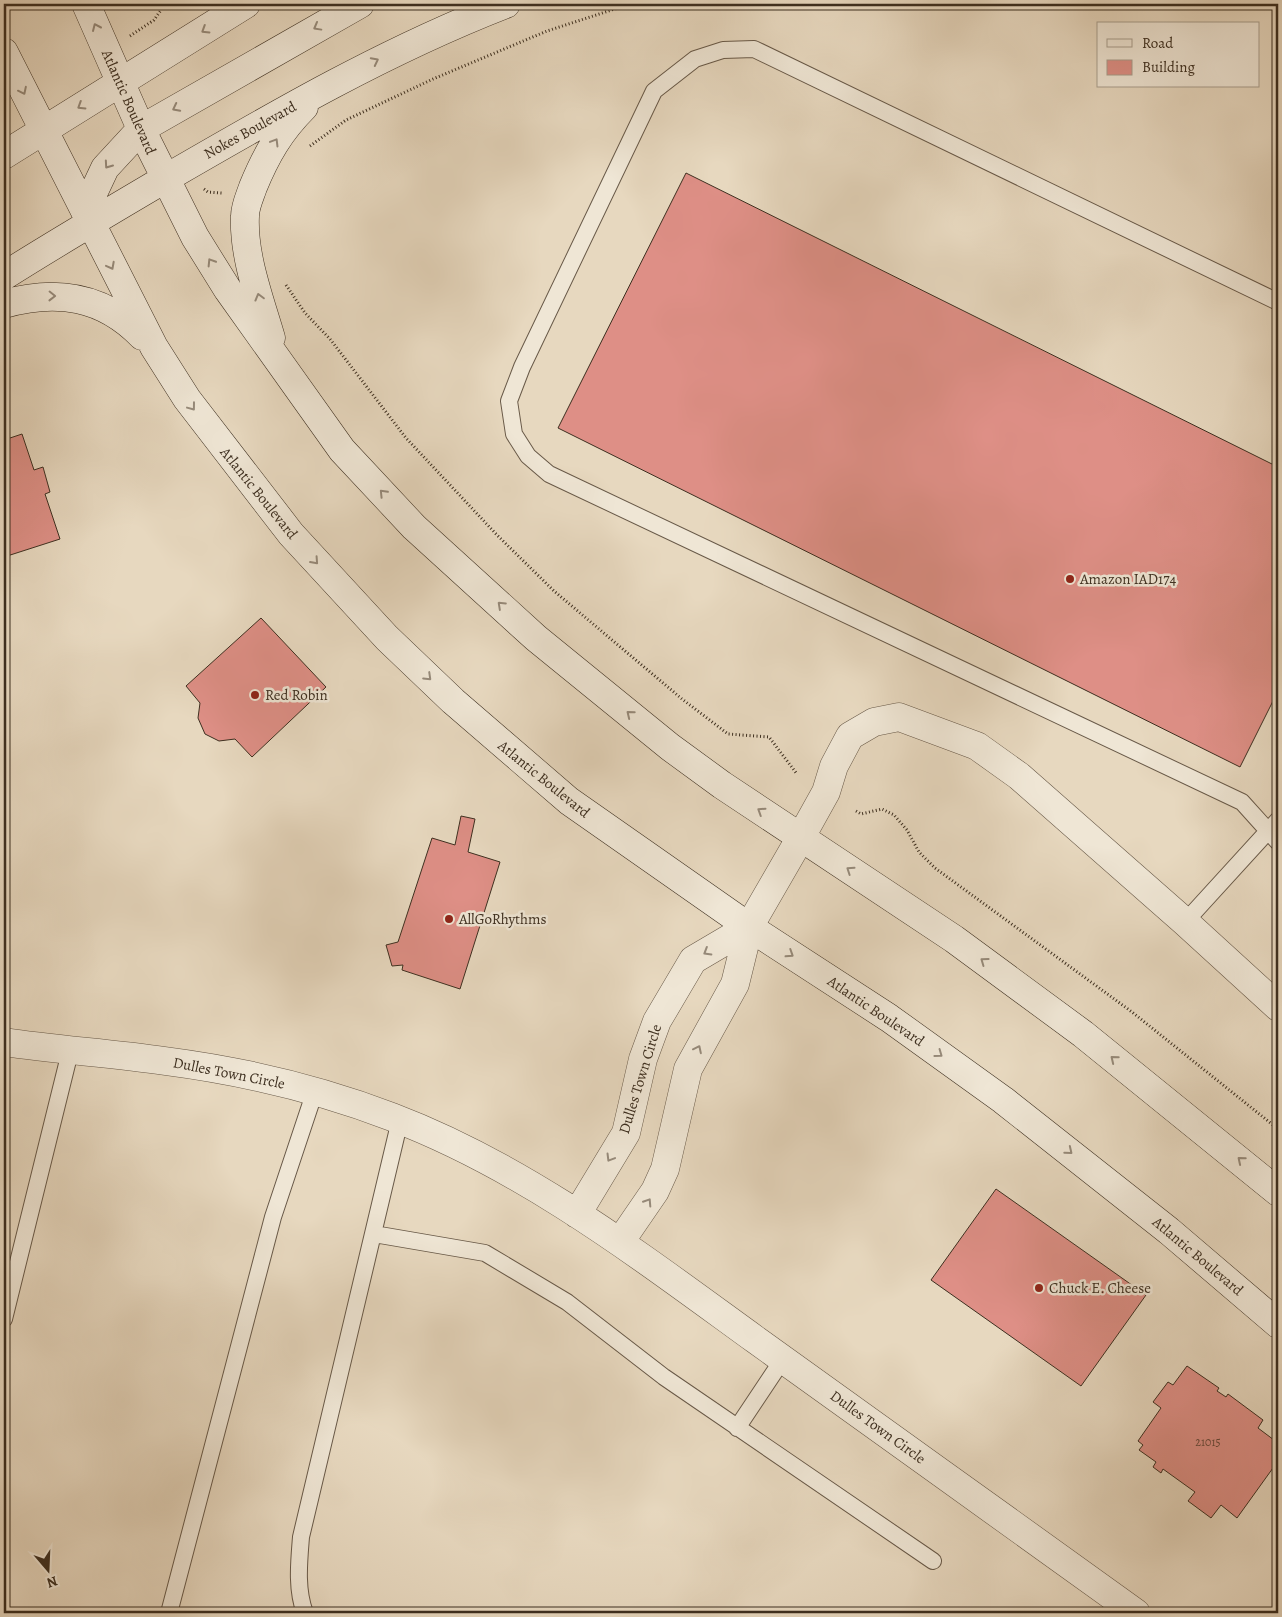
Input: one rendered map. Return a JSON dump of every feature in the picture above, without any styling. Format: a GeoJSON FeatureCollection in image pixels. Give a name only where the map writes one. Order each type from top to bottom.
{"type":"FeatureCollection","features":[{"type":"Feature","properties":{"kind":"main road","name":"Atlantic Boulevard"},"geometry":{"type":"LineString","coordinates":[[86,4],[164,180],[195,237],[277,360],[342,450],[414,527],[536,638],[670,747],[722,785],[954,939],[1068,1023],[1278,1192]]}},
{"type":"Feature","properties":{"kind":"main road"},"geometry":{"type":"LineString","coordinates":[[4,155],[246,4]]}},
{"type":"Feature","properties":{"kind":"main road"},"geometry":{"type":"LineString","coordinates":[[88,223],[89,202],[105,168],[141,130],[360,4]]}},
{"type":"Feature","properties":{"kind":"main road","name":"Nokes Boulevard"},"geometry":{"type":"LineString","coordinates":[[4,276],[88,223],[332,83],[440,31],[506,4]]}},
{"type":"Feature","properties":{"kind":"main road","name":"Atlantic Boulevard"},"geometry":{"type":"LineString","coordinates":[[4,52],[88,223],[154,348],[186,399],[285,526],[387,638],[475,721],[569,801],[749,927],[889,1018],[1003,1100],[1169,1231],[1278,1324]]}},
{"type":"Feature","properties":{"kind":"main road"},"geometry":{"type":"LineString","coordinates":[[277,360],[250,262],[244,214],[265,158],[282,130],[332,83]]}},
{"type":"Feature","properties":{"kind":"main road"},"geometry":{"type":"LineString","coordinates":[[4,304],[44,296],[69,297],[89,302],[108,309],[126,320],[154,348]]}},
{"type":"Feature","properties":{"kind":"main road"},"geometry":{"type":"LineString","coordinates":[[620,1242],[655,1191],[665,1169],[688,1069],[735,984],[749,927],[826,792],[834,766],[850,736],[874,722],[899,717],[977,746],[1019,776],[1185,922],[1278,1007]]}},
{"type":"Feature","properties":{"kind":"main road","name":"Dulles Town Circle"},"geometry":{"type":"LineString","coordinates":[[577,1214],[626,1133],[643,1059],[657,1021],[670,998],[693,960],[749,927]]}},
{"type":"Feature","properties":{"kind":"main road","name":"Dulles Town Circle"},"geometry":{"type":"LineString","coordinates":[[4,1042],[70,1052],[161,1060],[211,1067],[315,1091],[400,1120],[496,1164],[620,1242],[1136,1613]]}},
{"type":"Feature","properties":{"kind":"lane"},"geometry":{"type":"LineString","coordinates":[[1185,922],[1275,831],[1242,802],[549,474],[528,456],[514,434],[509,401],[522,367],[654,92],[695,59],[723,50],[754,49],[1278,302]]}},
{"type":"Feature","properties":{"kind":"lane"},"geometry":{"type":"LineString","coordinates":[[4,1319],[70,1052]]}},
{"type":"Feature","properties":{"kind":"lane"},"geometry":{"type":"LineString","coordinates":[[169,1613],[273,1217],[315,1091]]}},
{"type":"Feature","properties":{"kind":"lane"},"geometry":{"type":"LineString","coordinates":[[305,1613],[302,1605],[298,1572],[301,1537],[400,1120]]}},
{"type":"Feature","properties":{"kind":"lane"},"geometry":{"type":"LineString","coordinates":[[374,1234],[484,1253],[567,1302],[664,1377],[933,1561]]}},
{"type":"Feature","properties":{"kind":"lane"},"geometry":{"type":"LineString","coordinates":[[737,1428],[783,1359]]}},
{"type":"Feature","properties":{"kind":"path"},"geometry":{"type":"LineString","coordinates":[[303,152],[346,120],[433,79],[547,31],[630,4]]}},
{"type":"Feature","properties":{"kind":"path"},"geometry":{"type":"LineString","coordinates":[[129,37],[154,20],[161,10]]}},
{"type":"Feature","properties":{"kind":"path"},"geometry":{"type":"LineString","coordinates":[[202,187],[208,192],[224,194]]}},
{"type":"Feature","properties":{"kind":"path"},"geometry":{"type":"LineString","coordinates":[[282,280],[305,313],[330,339],[406,438],[554,591],[682,699],[728,734],[769,737],[797,774]]}},
{"type":"Feature","properties":{"kind":"path"},"geometry":{"type":"LineString","coordinates":[[856,811],[861,814],[882,809],[894,815],[907,830],[919,852],[935,868],[1132,1012],[1278,1129]]}},
{"type":"Feature","properties":{"kind":"building","name":"Amazon IAD174"},"geometry":{"type":"Polygon","coordinates":[[[686,173],[1278,467],[1278,691],[1240,767],[558,428],[686,173]]]}},
{"type":"Feature","properties":{"kind":"building"},"geometry":{"type":"Polygon","coordinates":[[[22,434],[34,470],[43,467],[50,492],[45,494],[60,539],[4,557],[4,440],[22,434]]]}},
{"type":"Feature","properties":{"kind":"building","name":"Red Robin"},"geometry":{"type":"Polygon","coordinates":[[[261,618],[326,687],[252,757],[235,739],[219,741],[205,734],[198,718],[200,703],[186,686],[261,618]]]}},
{"type":"Feature","properties":{"kind":"building"},"geometry":{"type":"Polygon","coordinates":[[[461,816],[475,819],[468,852],[500,862],[460,989],[402,970],[403,965],[392,966],[386,945],[398,942],[432,838],[455,845],[461,816]]]}},
{"type":"Feature","properties":{"kind":"building","name":"Chuck E. Cheese"},"geometry":{"type":"Polygon","coordinates":[[[996,1189],[1146,1295],[1081,1386],[931,1280],[996,1189]]]}},
{"type":"Feature","properties":{"kind":"building"},"geometry":{"type":"Polygon","coordinates":[[[1187,1366],[1219,1388],[1217,1391],[1226,1397],[1228,1394],[1263,1420],[1258,1428],[1278,1443],[1278,1461],[1237,1518],[1221,1505],[1211,1518],[1188,1501],[1195,1492],[1163,1469],[1161,1473],[1153,1467],[1156,1462],[1139,1450],[1143,1445],[1138,1441],[1161,1408],[1153,1402],[1168,1382],[1173,1385],[1187,1366]]]}},
{"type":"Feature","properties":{"kind":"place","name":"Amazon IAD174"},"geometry":{"type":"Point","coordinates":[1070,579]}},
{"type":"Feature","properties":{"kind":"place","name":"Red Robin"},"geometry":{"type":"Point","coordinates":[255,695]}},
{"type":"Feature","properties":{"kind":"place","name":"AllGoRhythms"},"geometry":{"type":"Point","coordinates":[449,919]}},
{"type":"Feature","properties":{"kind":"place","name":"Chuck E. Cheese"},"geometry":{"type":"Point","coordinates":[1039,1288]}}]}
